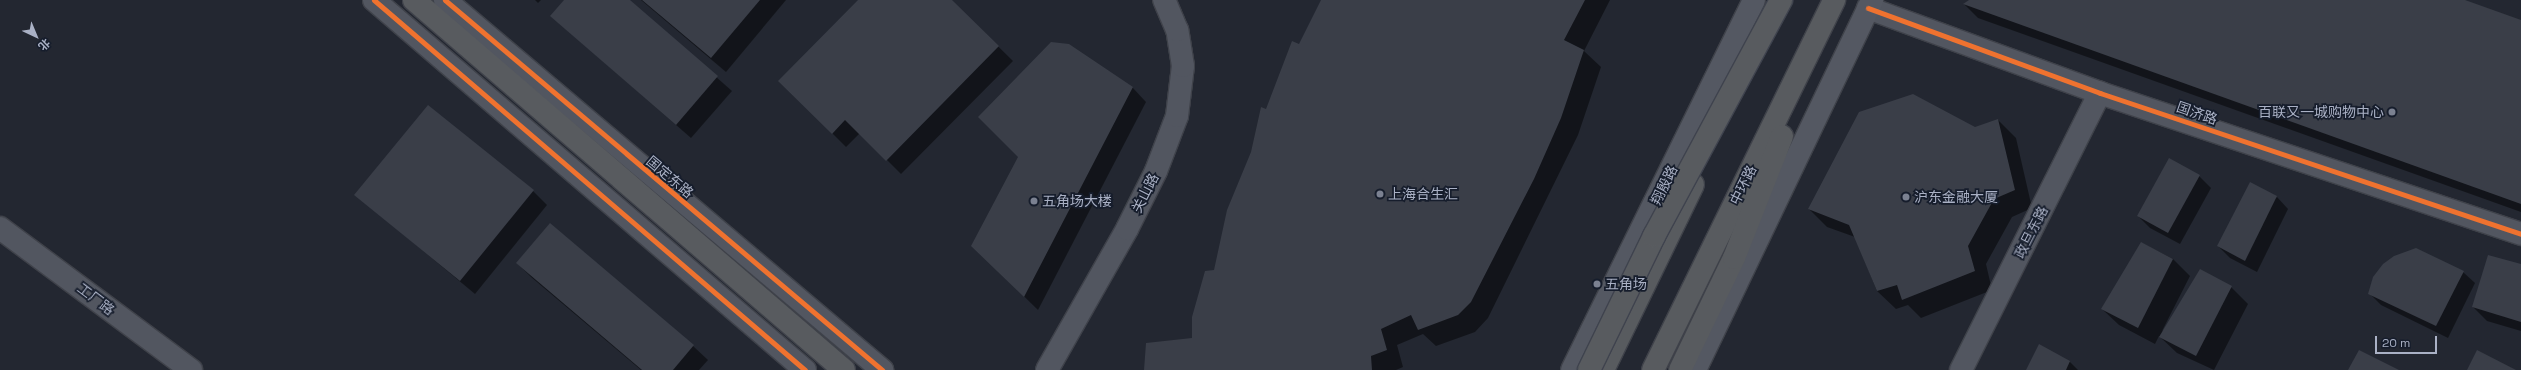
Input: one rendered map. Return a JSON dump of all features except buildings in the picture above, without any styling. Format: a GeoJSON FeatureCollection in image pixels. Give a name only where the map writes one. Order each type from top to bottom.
{"type":"FeatureCollection","features":[{"type":"Feature","properties":{"kind":"highway"},"geometry":{"type":"LineString","coordinates":[[414,0],[588,154],[844,370]]}},
{"type":"Feature","properties":{"kind":"highway"},"geometry":{"type":"LineString","coordinates":[[1588,370],[1654,236],[1782,0]]}},
{"type":"Feature","properties":{"kind":"highway"},"geometry":{"type":"LineString","coordinates":[[1603,370],[1782,0]]}},
{"type":"Feature","properties":{"kind":"highway"},"geometry":{"type":"LineString","coordinates":[[1680,370],[1734,258],[1834,0]]}},
{"type":"Feature","properties":{"kind":"highway","name":"中环路"},"geometry":{"type":"LineString","coordinates":[[1653,370],[1834,0]]}},
{"type":"Feature","properties":{"kind":"main road","name":"翔殷路"},"geometry":{"type":"LineString","coordinates":[[1572,370],[1754,0]]}},
{"type":"Feature","properties":{"kind":"main road","name":"翔殷路"},"geometry":{"type":"LineString","coordinates":[[1596,370],[1773,0]]}},
{"type":"Feature","properties":{"kind":"main road"},"geometry":{"type":"LineString","coordinates":[[1695,370],[1870,4]]}},
{"type":"Feature","properties":{"kind":"street"},"geometry":{"type":"LineString","coordinates":[[374,0],[805,370]]}},
{"type":"Feature","properties":{"kind":"street","name":"国定东路"},"geometry":{"type":"LineString","coordinates":[[444,0],[882,370]]}},
{"type":"Feature","properties":{"kind":"street","name":"关山路"},"geometry":{"type":"LineString","coordinates":[[1047,370],[1136,209],[1177,116],[1183,66],[1177,30],[1164,0]]}},
{"type":"Feature","properties":{"kind":"street","name":"国济路"},"geometry":{"type":"LineString","coordinates":[[1870,4],[2100,93],[2521,234]]}},
{"type":"Feature","properties":{"kind":"street","name":"政旦东路"},"geometry":{"type":"LineString","coordinates":[[1961,370],[2100,93]]}},
{"type":"Feature","properties":{"kind":"street","name":"工厂路"},"geometry":{"type":"LineString","coordinates":[[0,228],[191,370]]}},
{"type":"Feature","properties":{"kind":"cycle path"},"geometry":{"type":"LineString","coordinates":[[374,0],[805,370]]}},
{"type":"Feature","properties":{"kind":"cycle path"},"geometry":{"type":"LineString","coordinates":[[445,0],[882,370]]}},
{"type":"Feature","properties":{"kind":"cycle path"},"geometry":{"type":"LineString","coordinates":[[1868,8],[2100,93],[2521,234]]}},
{"type":"Feature","properties":{"kind":"place","name":"百联又一城购物中心"},"geometry":{"type":"Point","coordinates":[2392,112]}},
{"type":"Feature","properties":{"kind":"place","name":"上海合生汇"},"geometry":{"type":"Point","coordinates":[1380,194]}},
{"type":"Feature","properties":{"kind":"place","name":"沪东金融大厦"},"geometry":{"type":"Point","coordinates":[1906,197]}},
{"type":"Feature","properties":{"kind":"place","name":"五角场大楼"},"geometry":{"type":"Point","coordinates":[1034,201]}},
{"type":"Feature","properties":{"kind":"place","name":"五角场"},"geometry":{"type":"Point","coordinates":[1597,284]}}]}
